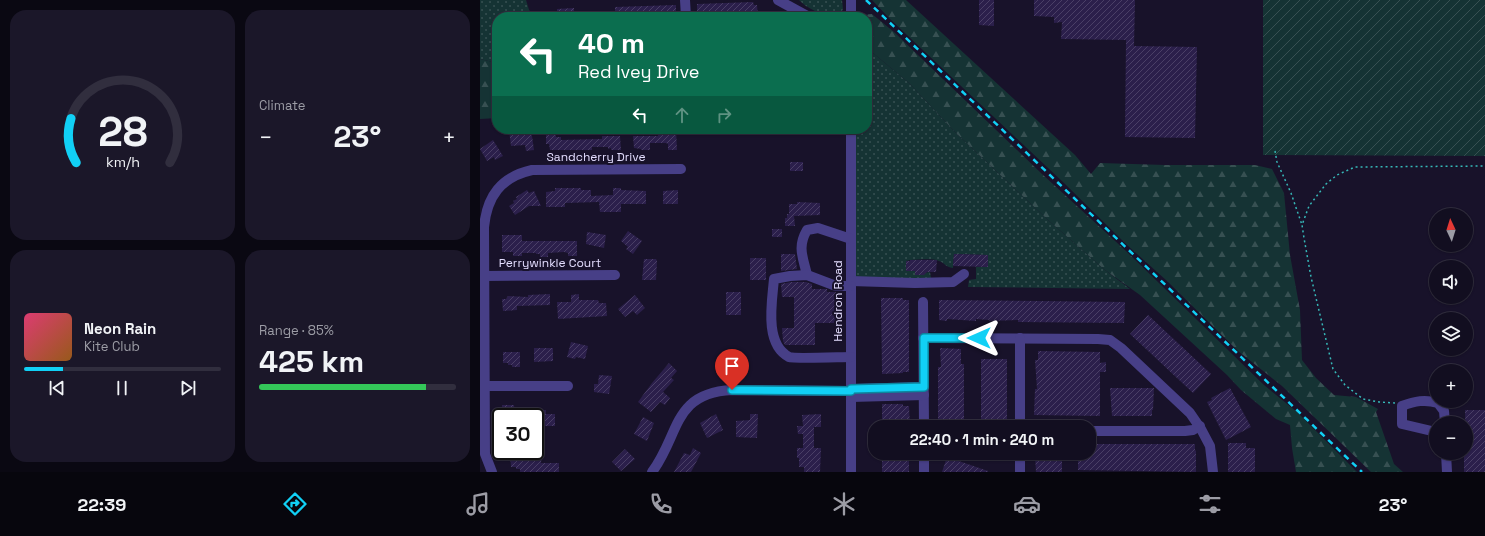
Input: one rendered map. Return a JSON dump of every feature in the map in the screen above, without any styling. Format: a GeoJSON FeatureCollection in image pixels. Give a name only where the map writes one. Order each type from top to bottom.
{"type":"FeatureCollection","features":[{"type":"Feature","properties":{"kind":"street"},"geometry":{"type":"LineString","coordinates":[[685,0],[686,12]]}},
{"type":"Feature","properties":{"kind":"street"},"geometry":{"type":"LineString","coordinates":[[778,0],[801,12]]}},
{"type":"Feature","properties":{"kind":"street"},"geometry":{"type":"LineString","coordinates":[[851,0],[851,12]]}},
{"type":"Feature","properties":{"kind":"street","name":"Hendron Road"},"geometry":{"type":"LineString","coordinates":[[851,134],[851,472]]}},
{"type":"Feature","properties":{"kind":"street","name":"Sandcherry Drive"},"geometry":{"type":"LineString","coordinates":[[484,276],[485,214],[491,198],[496,191],[513,176],[532,170],[680,169]]}},
{"type":"Feature","properties":{"kind":"street"},"geometry":{"type":"LineString","coordinates":[[807,275],[801,248],[802,239],[807,230],[818,228],[851,239]]}},
{"type":"Feature","properties":{"kind":"street"},"geometry":{"type":"LineString","coordinates":[[851,357],[790,358],[779,349],[774,336],[770,317],[774,279],[807,275],[836,286],[851,284],[915,284],[952,282],[964,274]]}},
{"type":"Feature","properties":{"kind":"street","name":"Perrywinkle Court"},"geometry":{"type":"LineString","coordinates":[[484,276],[615,275]]}},
{"type":"Feature","properties":{"kind":"street"},"geometry":{"type":"LineString","coordinates":[[484,276],[485,454],[492,472]]}},
{"type":"Feature","properties":{"kind":"street"},"geometry":{"type":"LineString","coordinates":[[923,302],[924,420]]}},
{"type":"Feature","properties":{"kind":"street"},"geometry":{"type":"LineString","coordinates":[[924,338],[1110,340],[1121,348],[1190,413],[1200,426],[1210,446],[1213,472]]}},
{"type":"Feature","properties":{"kind":"street"},"geometry":{"type":"LineString","coordinates":[[1020,338],[1020,420]]}},
{"type":"Feature","properties":{"kind":"street"},"geometry":{"type":"LineString","coordinates":[[484,386],[568,386]]}},
{"type":"Feature","properties":{"kind":"street"},"geometry":{"type":"LineString","coordinates":[[652,472],[682,414],[695,401],[713,392],[732,390],[851,392],[924,391]]}},
{"type":"Feature","properties":{"kind":"street"},"geometry":{"type":"LineString","coordinates":[[1429,430],[1402,424],[1402,406],[1413,402],[1428,400],[1438,403],[1444,411],[1444,416]]}},
{"type":"Feature","properties":{"kind":"street"},"geometry":{"type":"LineString","coordinates":[[1096,431],[1186,431],[1193,430],[1200,426]]}},
{"type":"Feature","properties":{"kind":"street"},"geometry":{"type":"LineString","coordinates":[[924,460],[924,472]]}},
{"type":"Feature","properties":{"kind":"street"},"geometry":{"type":"LineString","coordinates":[[1020,460],[1020,472]]}},
{"type":"Feature","properties":{"kind":"street"},"geometry":{"type":"LineString","coordinates":[[1446,460],[1447,472]]}},
{"type":"Feature","properties":{"kind":"path"},"geometry":{"type":"LineString","coordinates":[[1275,151],[1277,162],[1292,193],[1302,225],[1311,277],[1333,369],[1345,385],[1363,399],[1398,403],[1402,406]]}},
{"type":"Feature","properties":{"kind":"path"},"geometry":{"type":"LineString","coordinates":[[1302,225],[1309,206],[1326,184],[1337,175],[1355,167],[1485,166]]}},
{"type":"Feature","properties":{"kind":"green space"},"geometry":{"type":"Polygon","coordinates":[[[480,0],[526,0],[530,12],[492,12],[492,62],[480,59],[480,0]]]}},
{"type":"Feature","properties":{"kind":"green space"},"geometry":{"type":"Polygon","coordinates":[[[799,0],[842,0],[843,9],[842,12],[818,12],[807,7],[799,0]]]}},
{"type":"Feature","properties":{"kind":"green space"},"geometry":{"type":"Polygon","coordinates":[[[872,0],[906,0],[1075,155],[1091,174],[1100,163],[1255,165],[1272,169],[1284,193],[1290,255],[1300,310],[1302,360],[1316,378],[1334,395],[1356,397],[1378,409],[1376,412],[1394,464],[1403,472],[1371,472],[1282,386],[1238,351],[1166,280],[1127,245],[1064,183],[890,19],[872,0]]]}},
{"type":"Feature","properties":{"kind":"green space"},"geometry":{"type":"Polygon","coordinates":[[[1263,0],[1485,0],[1485,156],[1263,155],[1263,0]]]}},
{"type":"Feature","properties":{"kind":"green space"},"geometry":{"type":"Polygon","coordinates":[[[872,14],[894,32],[1042,174],[1126,251],[1264,385],[1297,412],[1357,472],[1296,472],[1290,425],[1276,419],[1241,390],[1227,375],[1140,295],[1105,270],[1048,220],[956,133],[909,83],[872,52],[872,14]]]}},
{"type":"Feature","properties":{"kind":"green space"},"geometry":{"type":"Polygon","coordinates":[[[872,52],[909,83],[956,133],[1048,220],[1105,270],[1130,289],[968,287],[969,280],[976,279],[976,267],[988,267],[988,255],[954,254],[953,268],[948,267],[939,261],[925,259],[906,261],[906,271],[915,271],[915,275],[930,272],[931,278],[854,280],[854,134],[872,134],[872,52]]]}},
{"type":"Feature","properties":{"kind":"green space"},"geometry":{"type":"Polygon","coordinates":[[[480,59],[492,62],[492,118],[480,119],[480,59]]]}},
{"type":"Feature","properties":{"kind":"building"},"geometry":{"type":"Polygon","coordinates":[[[979,0],[994,0],[994,26],[979,25],[979,0]]]}},
{"type":"Feature","properties":{"kind":"building"},"geometry":{"type":"Polygon","coordinates":[[[1034,0],[1135,0],[1134,46],[1197,47],[1195,138],[1125,137],[1126,40],[1061,39],[1062,22],[1054,23],[1054,17],[1034,16],[1034,0]]]}},
{"type":"Feature","properties":{"kind":"building"},"geometry":{"type":"Polygon","coordinates":[[[753,2],[754,5],[757,5],[758,12],[697,12],[697,4],[753,2]]]}},
{"type":"Feature","properties":{"kind":"building"},"geometry":{"type":"Polygon","coordinates":[[[676,5],[676,12],[615,12],[615,7],[676,5]]]}},
{"type":"Feature","properties":{"kind":"building"},"geometry":{"type":"Polygon","coordinates":[[[574,8],[574,12],[557,12],[557,9],[574,8]]]}},
{"type":"Feature","properties":{"kind":"building"},"geometry":{"type":"Polygon","coordinates":[[[510,134],[532,134],[534,150],[526,151],[525,145],[511,146],[510,134]]]}},
{"type":"Feature","properties":{"kind":"building"},"geometry":{"type":"Polygon","coordinates":[[[546,134],[556,134],[556,137],[561,137],[561,140],[602,139],[602,136],[620,136],[621,150],[611,150],[611,148],[608,149],[608,147],[592,147],[592,150],[550,150],[549,144],[546,144],[546,134]]]}},
{"type":"Feature","properties":{"kind":"building"},"geometry":{"type":"Polygon","coordinates":[[[658,134],[676,134],[677,150],[668,150],[668,144],[666,143],[650,143],[650,150],[634,148],[633,136],[658,136],[658,134]]]}},
{"type":"Feature","properties":{"kind":"building"},"geometry":{"type":"Polygon","coordinates":[[[493,140],[503,156],[495,160],[494,157],[487,161],[480,149],[493,140]]]}},
{"type":"Feature","properties":{"kind":"building"},"geometry":{"type":"Polygon","coordinates":[[[790,162],[803,162],[803,171],[790,171],[790,162]]]}},
{"type":"Feature","properties":{"kind":"building"},"geometry":{"type":"Polygon","coordinates":[[[555,188],[581,188],[581,190],[591,190],[591,196],[613,195],[613,188],[621,188],[621,190],[646,191],[646,204],[621,204],[621,212],[600,212],[599,202],[565,203],[565,207],[546,207],[546,192],[555,191],[555,188]]]}},
{"type":"Feature","properties":{"kind":"building"},"geometry":{"type":"Polygon","coordinates":[[[527,190],[529,193],[534,191],[541,206],[529,206],[515,215],[509,206],[514,203],[513,201],[517,199],[516,197],[527,190]]]}},
{"type":"Feature","properties":{"kind":"building"},"geometry":{"type":"Polygon","coordinates":[[[678,190],[678,204],[663,204],[663,191],[678,190]]]}},
{"type":"Feature","properties":{"kind":"building"},"geometry":{"type":"Polygon","coordinates":[[[797,202],[820,203],[820,215],[794,216],[795,226],[785,226],[785,218],[787,218],[787,214],[789,214],[789,204],[797,204],[797,202]]]}},
{"type":"Feature","properties":{"kind":"building"},"geometry":{"type":"Polygon","coordinates":[[[772,229],[782,229],[782,237],[772,237],[772,229]]]}},
{"type":"Feature","properties":{"kind":"building"},"geometry":{"type":"Polygon","coordinates":[[[628,231],[642,241],[633,254],[626,249],[628,247],[621,241],[628,231]]]}},
{"type":"Feature","properties":{"kind":"building"},"geometry":{"type":"Polygon","coordinates":[[[587,232],[606,235],[604,248],[586,244],[587,232]]]}},
{"type":"Feature","properties":{"kind":"building"},"geometry":{"type":"Polygon","coordinates":[[[502,235],[522,235],[522,241],[577,241],[577,256],[568,256],[568,253],[564,252],[548,253],[548,257],[540,257],[540,254],[536,253],[522,253],[522,256],[513,256],[513,252],[502,252],[502,235]]]}},
{"type":"Feature","properties":{"kind":"building"},"geometry":{"type":"Polygon","coordinates":[[[781,254],[795,254],[797,269],[781,271],[781,254]]]}},
{"type":"Feature","properties":{"kind":"building"},"geometry":{"type":"Polygon","coordinates":[[[954,254],[988,255],[988,267],[953,266],[954,254]]]}},
{"type":"Feature","properties":{"kind":"building"},"geometry":{"type":"Polygon","coordinates":[[[750,258],[766,258],[766,280],[750,280],[750,258]]]}},
{"type":"Feature","properties":{"kind":"building"},"geometry":{"type":"Polygon","coordinates":[[[644,259],[656,259],[656,280],[642,280],[644,259]]]}},
{"type":"Feature","properties":{"kind":"building"},"geometry":{"type":"Polygon","coordinates":[[[937,260],[936,272],[927,272],[924,275],[915,275],[915,271],[906,271],[906,261],[937,260]]]}},
{"type":"Feature","properties":{"kind":"building"},"geometry":{"type":"Polygon","coordinates":[[[806,282],[812,284],[812,289],[827,289],[827,292],[837,292],[837,323],[815,323],[815,345],[785,345],[783,341],[782,328],[794,328],[794,297],[782,297],[781,284],[806,282]]]}},
{"type":"Feature","properties":{"kind":"building"},"geometry":{"type":"Polygon","coordinates":[[[726,292],[741,292],[741,315],[726,315],[726,292]]]}},
{"type":"Feature","properties":{"kind":"building"},"geometry":{"type":"Polygon","coordinates":[[[550,294],[550,305],[517,306],[517,310],[503,311],[502,299],[506,299],[508,296],[528,297],[528,295],[550,294]]]}},
{"type":"Feature","properties":{"kind":"building"},"geometry":{"type":"Polygon","coordinates":[[[579,294],[579,300],[598,300],[599,303],[606,303],[607,316],[558,319],[557,302],[571,302],[571,295],[579,294]]]}},
{"type":"Feature","properties":{"kind":"building"},"geometry":{"type":"Polygon","coordinates":[[[635,295],[645,308],[637,315],[633,311],[625,317],[618,309],[635,295]]]}},
{"type":"Feature","properties":{"kind":"building"},"geometry":{"type":"Polygon","coordinates":[[[881,298],[903,298],[903,300],[909,300],[909,372],[882,374],[881,298]]]}},
{"type":"Feature","properties":{"kind":"building"},"geometry":{"type":"Polygon","coordinates":[[[939,300],[1125,302],[1124,323],[1018,322],[1018,320],[989,321],[976,319],[976,321],[947,319],[947,321],[939,320],[939,300]]]}},
{"type":"Feature","properties":{"kind":"building"},"geometry":{"type":"Polygon","coordinates":[[[1148,315],[1211,374],[1193,393],[1130,334],[1148,315]]]}},
{"type":"Feature","properties":{"kind":"building"},"geometry":{"type":"Polygon","coordinates":[[[571,342],[588,346],[585,359],[567,357],[571,342]]]}},
{"type":"Feature","properties":{"kind":"building"},"geometry":{"type":"Polygon","coordinates":[[[534,348],[553,348],[553,361],[534,362],[534,348]]]}},
{"type":"Feature","properties":{"kind":"building"},"geometry":{"type":"Polygon","coordinates":[[[940,348],[961,349],[961,364],[964,364],[964,420],[938,420],[938,367],[941,367],[940,348]]]}},
{"type":"Feature","properties":{"kind":"building"},"geometry":{"type":"Polygon","coordinates":[[[1038,351],[1100,352],[1100,363],[1106,362],[1106,372],[1100,372],[1100,416],[1034,415],[1035,389],[1037,389],[1035,360],[1038,360],[1038,351]]]}},
{"type":"Feature","properties":{"kind":"building"},"geometry":{"type":"Polygon","coordinates":[[[503,352],[520,352],[520,367],[512,367],[512,365],[508,365],[508,363],[503,363],[503,352]]]}},
{"type":"Feature","properties":{"kind":"building"},"geometry":{"type":"Polygon","coordinates":[[[981,359],[1007,359],[1007,420],[981,420],[981,359]]]}},
{"type":"Feature","properties":{"kind":"building"},"geometry":{"type":"Polygon","coordinates":[[[669,363],[677,371],[671,378],[674,380],[663,392],[670,398],[665,405],[660,402],[651,412],[638,402],[669,363]]]}},
{"type":"Feature","properties":{"kind":"building"},"geometry":{"type":"Polygon","coordinates":[[[599,375],[612,376],[609,394],[594,392],[594,384],[598,384],[599,375]]]}},
{"type":"Feature","properties":{"kind":"building"},"geometry":{"type":"Polygon","coordinates":[[[1110,388],[1154,388],[1152,416],[1112,416],[1110,388]]]}},
{"type":"Feature","properties":{"kind":"building"},"geometry":{"type":"Polygon","coordinates":[[[1230,388],[1251,427],[1226,440],[1207,402],[1212,400],[1211,398],[1230,388]]]}},
{"type":"Feature","properties":{"kind":"building"},"geometry":{"type":"Polygon","coordinates":[[[882,404],[903,404],[903,406],[909,406],[910,420],[882,420],[882,404]]]}},
{"type":"Feature","properties":{"kind":"building"},"geometry":{"type":"Polygon","coordinates":[[[502,405],[514,405],[514,408],[502,408],[502,405]]]}},
{"type":"Feature","properties":{"kind":"building"},"geometry":{"type":"Polygon","coordinates":[[[544,410],[546,410],[546,414],[555,414],[555,426],[544,426],[544,410]]]}},
{"type":"Feature","properties":{"kind":"building"},"geometry":{"type":"Polygon","coordinates":[[[1465,410],[1485,410],[1485,472],[1464,472],[1464,460],[1473,460],[1473,416],[1465,416],[1465,410]]]}},
{"type":"Feature","properties":{"kind":"building"},"geometry":{"type":"Polygon","coordinates":[[[716,414],[723,430],[707,438],[700,423],[716,414]]]}},
{"type":"Feature","properties":{"kind":"building"},"geometry":{"type":"Polygon","coordinates":[[[750,414],[758,414],[757,438],[736,437],[736,421],[750,420],[750,414]]]}},
{"type":"Feature","properties":{"kind":"building"},"geometry":{"type":"Polygon","coordinates":[[[821,414],[821,427],[814,427],[814,448],[821,448],[820,472],[804,472],[804,467],[799,467],[799,458],[797,458],[797,448],[803,448],[803,434],[798,434],[797,426],[803,426],[802,415],[821,414]]]}},
{"type":"Feature","properties":{"kind":"building"},"geometry":{"type":"Polygon","coordinates":[[[643,417],[654,423],[647,441],[634,434],[643,417]]]}},
{"type":"Feature","properties":{"kind":"building"},"geometry":{"type":"Polygon","coordinates":[[[1228,443],[1246,443],[1246,448],[1255,448],[1255,472],[1228,472],[1228,443]]]}},
{"type":"Feature","properties":{"kind":"building"},"geometry":{"type":"Polygon","coordinates":[[[1096,444],[1195,444],[1196,472],[1078,470],[1078,460],[1096,460],[1096,444]]]}},
{"type":"Feature","properties":{"kind":"building"},"geometry":{"type":"Polygon","coordinates":[[[693,448],[701,453],[691,472],[674,472],[684,453],[690,455],[693,448]]]}},
{"type":"Feature","properties":{"kind":"building"},"geometry":{"type":"Polygon","coordinates":[[[625,449],[635,459],[621,471],[612,462],[625,449]]]}},
{"type":"Feature","properties":{"kind":"building"},"geometry":{"type":"Polygon","coordinates":[[[511,460],[541,460],[541,463],[559,463],[559,472],[520,472],[520,469],[511,467],[511,460]]]}},
{"type":"Feature","properties":{"kind":"building"},"geometry":{"type":"Polygon","coordinates":[[[882,460],[909,460],[909,472],[882,472],[882,460]]]}},
{"type":"Feature","properties":{"kind":"building"},"geometry":{"type":"Polygon","coordinates":[[[946,460],[956,460],[988,471],[988,472],[942,472],[946,460]]]}},
{"type":"Feature","properties":{"kind":"building"},"geometry":{"type":"Polygon","coordinates":[[[1035,460],[1062,460],[1062,472],[1036,472],[1035,460]]]}},
{"type":"Feature","properties":{"kind":"railway"},"geometry":{"type":"LineString","coordinates":[[866,0],[1362,472]]}},
{"type":"Feature","properties":{"kind":"route"},"geometry":{"type":"LineString","coordinates":[[732,390],[851,391],[851,389],[924,387],[924,338],[979,338]]}}]}
